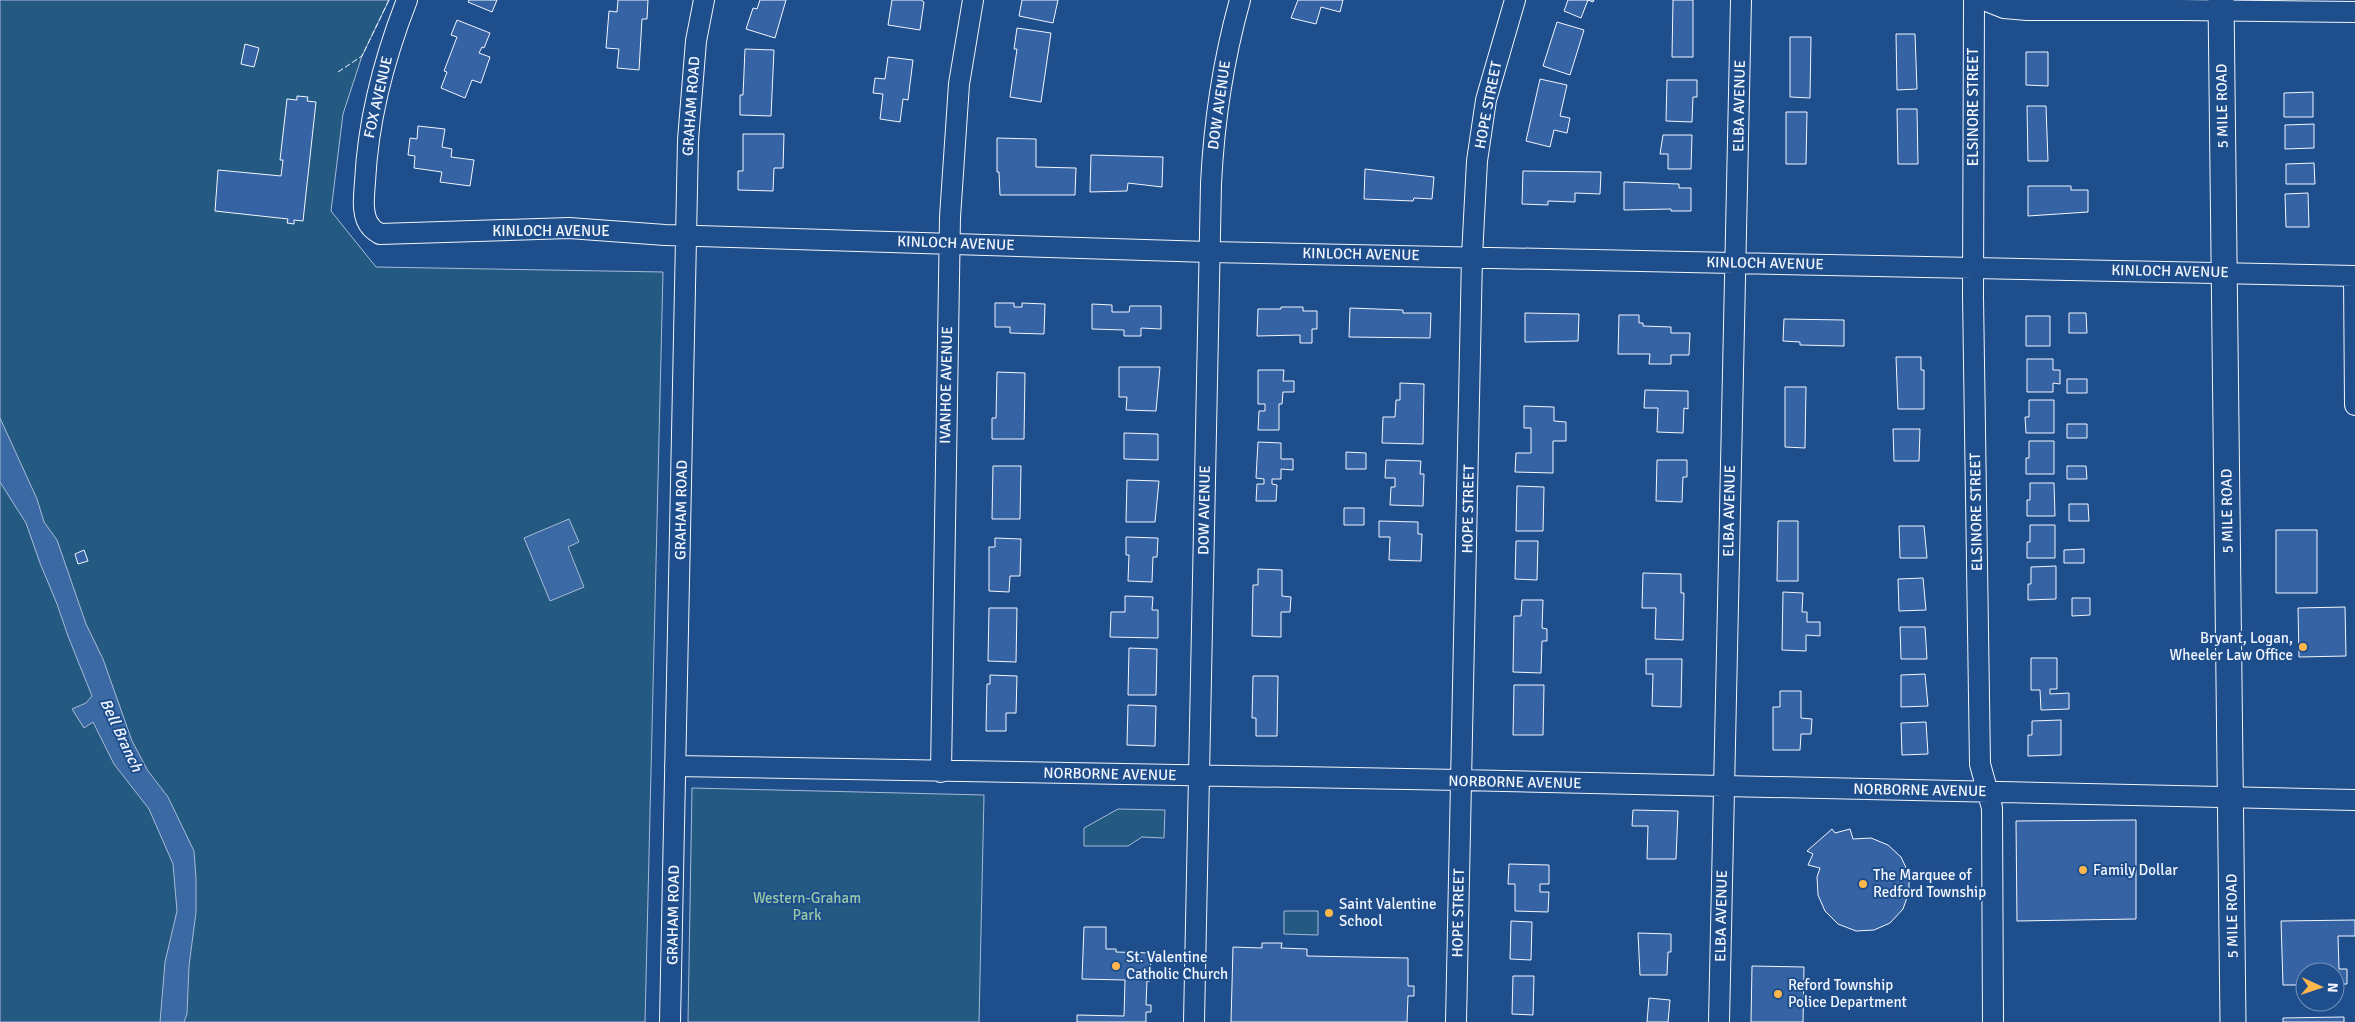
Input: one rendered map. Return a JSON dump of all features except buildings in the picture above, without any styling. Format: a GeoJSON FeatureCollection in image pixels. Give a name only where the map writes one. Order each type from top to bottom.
{"type":"FeatureCollection","features":[{"type":"Feature","properties":{"kind":"main road","name":"5 MILE ROAD"},"geometry":{"type":"LineString","coordinates":[[2221,5],[2233,1022]]}},
{"type":"Feature","properties":{"kind":"street","name":"FOX AVENUE"},"geometry":{"type":"LineString","coordinates":[[369,226],[364,207],[366,144],[380,81],[407,0]]}},
{"type":"Feature","properties":{"kind":"street","name":"GRAHAM ROAD"},"geometry":{"type":"LineString","coordinates":[[670,1022],[690,100],[696,41],[704,0]]}},
{"type":"Feature","properties":{"kind":"street","name":"IVANHOE AVENUE"},"geometry":{"type":"LineString","coordinates":[[941,772],[949,242],[959,84],[973,0]]}},
{"type":"Feature","properties":{"kind":"street","name":"DOW AVENUE"},"geometry":{"type":"LineString","coordinates":[[1194,1022],[1212,145],[1224,64],[1240,0]]}},
{"type":"Feature","properties":{"kind":"street","name":"HOPE STREET"},"geometry":{"type":"LineString","coordinates":[[1456,1022],[1472,256],[1477,161],[1486,100],[1515,0]]}},
{"type":"Feature","properties":{"kind":"street","name":"ELBA AVENUE"},"geometry":{"type":"LineString","coordinates":[[1719,1022],[1741,0]]}},
{"type":"Feature","properties":{"kind":"street","name":"ELSINORE STREET"},"geometry":{"type":"LineString","coordinates":[[1974,0],[1973,267],[1980,764],[1992,808],[1993,1022]]}},
{"type":"Feature","properties":{"kind":"street"},"geometry":{"type":"LineString","coordinates":[[1984,0],[2004,8],[2027,10],[2221,5],[2355,12]]}},
{"type":"Feature","properties":{"kind":"street","name":"KINLOCH AVENUE"},"geometry":{"type":"LineString","coordinates":[[369,226],[380,234],[390,235],[570,228],[686,235],[949,242],[1209,252],[1472,256],[2355,276]]}},
{"type":"Feature","properties":{"kind":"street"},"geometry":{"type":"LineString","coordinates":[[2355,276],[2355,405]]}},
{"type":"Feature","properties":{"kind":"street","name":"NORBORNE AVENUE"},"geometry":{"type":"LineString","coordinates":[[676,766],[1461,780],[2355,800]]}},
{"type":"Feature","properties":{"kind":"green space"},"geometry":{"type":"Polygon","coordinates":[[[0,0],[389,0],[362,56],[343,114],[331,211],[376,267],[663,272],[645,1022],[0,1022],[0,0]]]}},
{"type":"Feature","properties":{"kind":"green space","name":"Western-Graham Park"},"geometry":{"type":"Polygon","coordinates":[[[692,788],[984,795],[979,1022],[688,1022],[692,788]]]}},
{"type":"Feature","properties":{"kind":"green space"},"geometry":{"type":"Polygon","coordinates":[[[1118,809],[1165,810],[1164,838],[1142,837],[1128,846],[1084,846],[1084,828],[1118,809]]]}},
{"type":"Feature","properties":{"kind":"green space"},"geometry":{"type":"Polygon","coordinates":[[[1284,911],[1318,911],[1318,935],[1284,934],[1284,911]]]}},
{"type":"Feature","properties":{"kind":"water","name":"Bell Branch"},"geometry":{"type":"Polygon","coordinates":[[[0,418],[37,499],[44,522],[57,540],[86,624],[103,659],[132,741],[148,771],[168,797],[194,851],[196,912],[189,966],[187,1014],[184,1022],[160,1022],[165,962],[177,911],[173,864],[149,809],[114,764],[93,722],[84,728],[72,709],[86,703],[92,696],[26,523],[0,482],[0,418]]]}},
{"type":"Feature","properties":{"kind":"water"},"geometry":{"type":"Polygon","coordinates":[[[569,519],[579,542],[568,547],[584,587],[550,601],[524,538],[569,519]]]}},
{"type":"Feature","properties":{"kind":"fence"},"geometry":{"type":"LineString","coordinates":[[338,72],[362,56],[389,0]]}},
{"type":"Feature","properties":{"kind":"place","name":"Bryant, Logan, Wheeler Law Office"},"geometry":{"type":"Point","coordinates":[2303,647]}},
{"type":"Feature","properties":{"kind":"place","name":"Family Dollar"},"geometry":{"type":"Point","coordinates":[2083,870]}},
{"type":"Feature","properties":{"kind":"place","name":"The Marquee of Redford Township"},"geometry":{"type":"Point","coordinates":[1863,884]}},
{"type":"Feature","properties":{"kind":"place","name":"Saint Valentine School"},"geometry":{"type":"Point","coordinates":[1329,913]}},
{"type":"Feature","properties":{"kind":"place","name":"St. Valentine Catholic Church"},"geometry":{"type":"Point","coordinates":[1116,966]}},
{"type":"Feature","properties":{"kind":"place","name":"Reford Township Police Department"},"geometry":{"type":"Point","coordinates":[1778,994]}}]}
